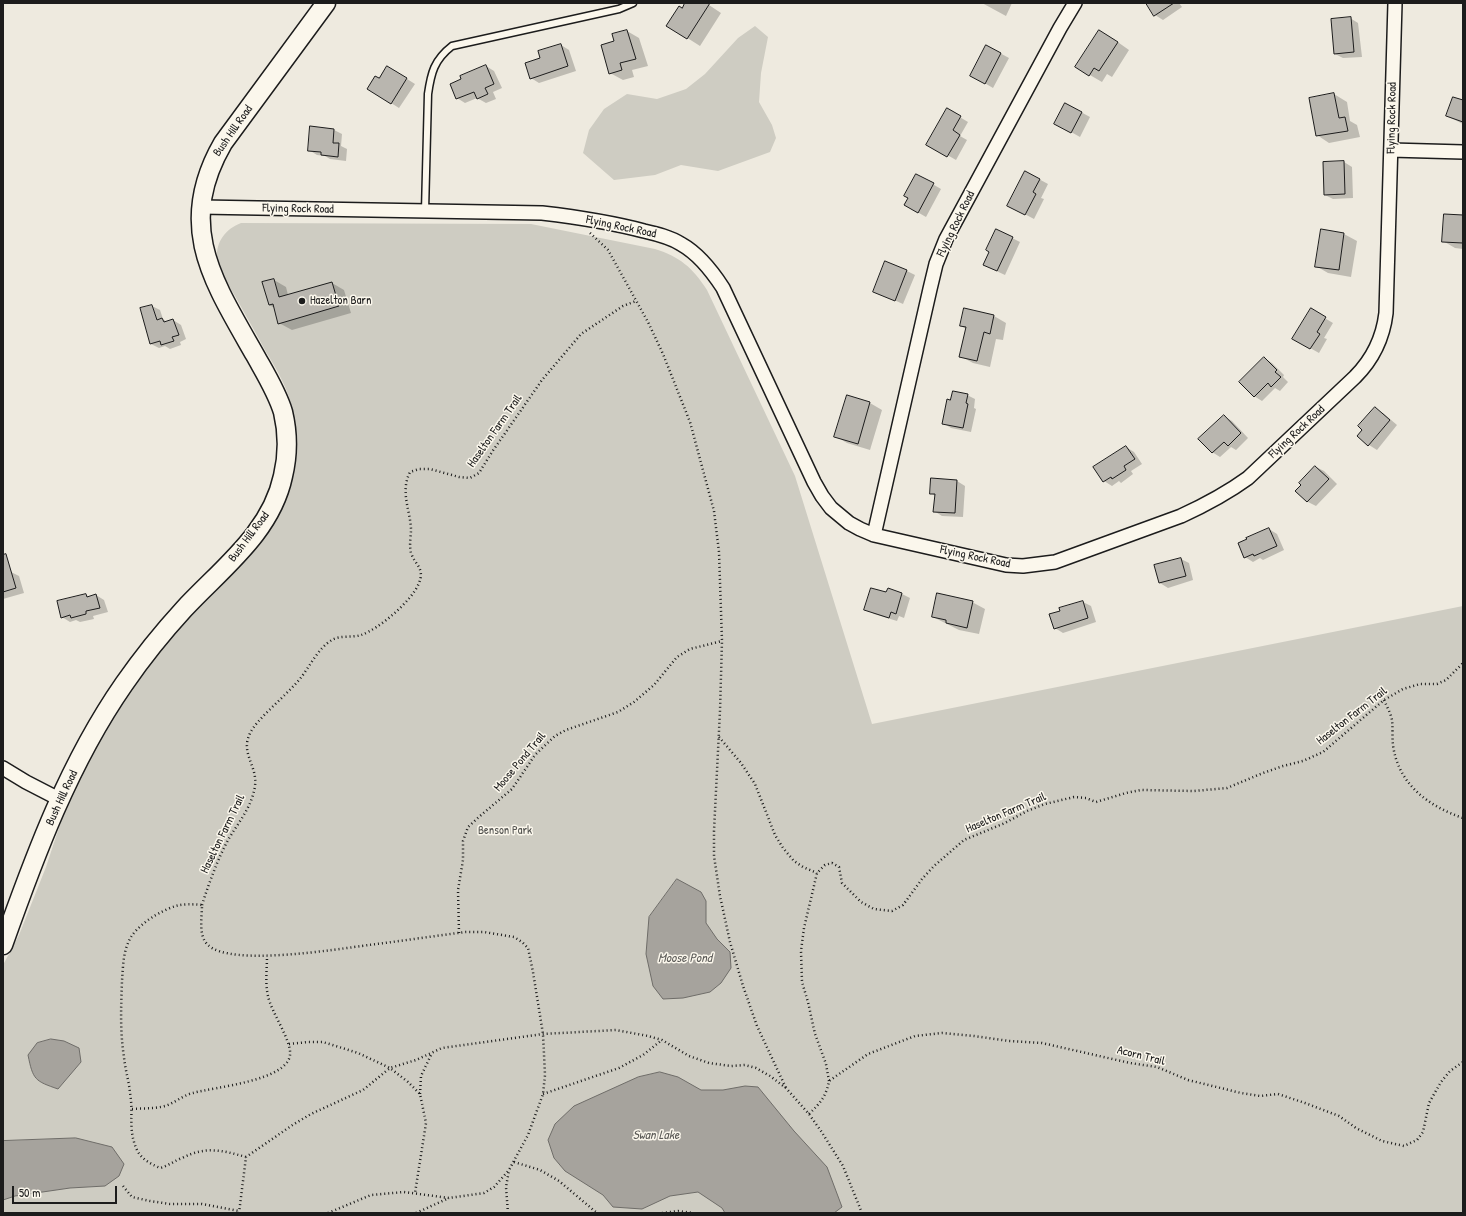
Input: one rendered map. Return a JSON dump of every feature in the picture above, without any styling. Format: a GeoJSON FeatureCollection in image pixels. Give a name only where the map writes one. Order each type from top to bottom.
{"type":"FeatureCollection","features":[{"type":"Feature","properties":{"kind":"street","name":"Bush Hill Road"},"geometry":{"type":"LineString","coordinates":[[3,945],[59,799],[106,711],[153,644],[181,613],[243,550],[263,523],[278,494],[283,478],[287,444],[286,428],[282,412],[277,396],[221,295],[209,265],[204,250],[200,219],[202,192],[212,162],[223,143],[326,3]]}},
{"type":"Feature","properties":{"kind":"street","name":"Flying Rock Road"},"geometry":{"type":"LineString","coordinates":[[874,535],[931,283],[941,250],[1060,28],[1075,3]]}},
{"type":"Feature","properties":{"kind":"street","name":"Flying Rock Road"},"geometry":{"type":"LineString","coordinates":[[201,208],[542,213],[571,216],[610,223],[666,237],[682,244],[697,255],[710,269],[723,288],[814,482],[831,508],[849,523],[874,535],[1006,565],[1039,565],[1071,557],[1181,516],[1217,499],[1248,478],[1355,377],[1370,360],[1376,349],[1384,325],[1386,313],[1395,3]]}},
{"type":"Feature","properties":{"kind":"street"},"geometry":{"type":"LineString","coordinates":[[1391,150],[1463,152]]}},
{"type":"Feature","properties":{"kind":"street"},"geometry":{"type":"LineString","coordinates":[[3,768],[59,799]]}},
{"type":"Feature","properties":{"kind":"lane"},"geometry":{"type":"LineString","coordinates":[[426,211],[428,94],[431,76],[437,61],[444,52],[452,46],[619,9],[633,3]]}},
{"type":"Feature","properties":{"kind":"path"},"geometry":{"type":"LineString","coordinates":[[608,250],[663,354],[690,422],[714,511],[719,552],[722,641],[714,856],[720,896],[730,942],[743,986],[757,1026],[786,1088]]}},
{"type":"Feature","properties":{"kind":"path","name":"Haselton Farm Trail"},"geometry":{"type":"LineString","coordinates":[[202,904],[228,840],[251,803],[255,786],[255,777],[246,750],[248,739],[256,724],[300,679],[324,647],[333,639],[360,635],[375,629],[405,602],[419,583],[420,567],[411,552],[411,529],[406,505],[406,479],[410,472],[419,469],[430,469],[459,477],[470,478],[479,473],[542,380],[581,334],[623,306],[636,301]]}},
{"type":"Feature","properties":{"kind":"path","name":"Moose Pond Trail"},"geometry":{"type":"LineString","coordinates":[[459,933],[458,890],[463,860],[463,841],[468,827],[512,789],[535,755],[555,736],[566,730],[618,712],[634,702],[654,685],[677,657],[690,649],[722,641]]}},
{"type":"Feature","properties":{"kind":"path","name":"Haselton Farm Trail"},"geometry":{"type":"LineString","coordinates":[[817,873],[825,865],[832,863],[839,867],[842,883],[861,902],[874,909],[892,911],[903,905],[922,879],[934,866],[964,840],[1006,823],[1027,811],[1045,804],[1074,797],[1086,798],[1096,802],[1141,790],[1194,791],[1227,788],[1263,773],[1303,761],[1323,752],[1384,700],[1403,688],[1420,684],[1437,684],[1446,680],[1463,663]]}},
{"type":"Feature","properties":{"kind":"path"},"geometry":{"type":"LineString","coordinates":[[1384,700],[1392,720],[1393,746],[1397,762],[1408,782],[1423,799],[1441,809],[1463,818]]}},
{"type":"Feature","properties":{"kind":"path"},"geometry":{"type":"LineString","coordinates":[[718,736],[741,763],[755,784],[775,835],[783,848],[794,861],[817,873],[804,928],[801,968],[802,982],[815,1034],[826,1064],[829,1081],[826,1093],[821,1102],[809,1114]]}},
{"type":"Feature","properties":{"kind":"path"},"geometry":{"type":"LineString","coordinates":[[416,1213],[449,1198],[484,1193],[494,1187],[509,1170],[528,1135],[543,1094],[545,1075],[543,1034],[528,948],[514,937],[484,932],[459,933],[290,955],[255,956],[218,952],[208,946],[202,938],[202,904],[184,903],[168,908],[140,927],[131,937],[123,961],[121,1021],[124,1056],[131,1094],[131,1128],[139,1153],[148,1163],[160,1168],[170,1165],[181,1158],[198,1151],[211,1149],[246,1157],[300,1121],[363,1090],[390,1068],[416,1060],[442,1048],[543,1034],[616,1030],[662,1040],[689,1056],[709,1063],[731,1066],[745,1065],[756,1068],[770,1076],[786,1088],[809,1114],[843,1166],[862,1213]]}},
{"type":"Feature","properties":{"kind":"path"},"geometry":{"type":"LineString","coordinates":[[132,1109],[165,1106],[190,1094],[250,1081],[274,1074],[283,1068],[288,1062],[291,1054],[289,1044],[274,1014],[268,995],[266,979],[267,956]]}},
{"type":"Feature","properties":{"kind":"path","name":"Acorn Trail"},"geometry":{"type":"LineString","coordinates":[[829,1081],[868,1054],[915,1036],[942,1033],[1008,1041],[1042,1043],[1130,1063],[1157,1067],[1188,1080],[1241,1093],[1260,1096],[1278,1094],[1339,1116],[1356,1128],[1382,1141],[1404,1146],[1416,1140],[1423,1132],[1429,1103],[1441,1082],[1450,1072],[1463,1062]]}},
{"type":"Feature","properties":{"kind":"path"},"geometry":{"type":"LineString","coordinates":[[543,1094],[619,1068],[643,1055],[662,1040]]}},
{"type":"Feature","properties":{"kind":"path"},"geometry":{"type":"LineString","coordinates":[[289,1044],[323,1042],[358,1053],[390,1068],[408,1082],[420,1094]]}},
{"type":"Feature","properties":{"kind":"path"},"geometry":{"type":"LineString","coordinates":[[415,1193],[426,1123],[420,1094],[421,1076],[432,1053]]}},
{"type":"Feature","properties":{"kind":"path"},"geometry":{"type":"LineString","coordinates":[[123,1186],[132,1197],[170,1204],[202,1204],[239,1212],[246,1157]]}},
{"type":"Feature","properties":{"kind":"path"},"geometry":{"type":"LineString","coordinates":[[514,1162],[540,1170],[559,1182],[597,1213]]}},
{"type":"Feature","properties":{"kind":"path"},"geometry":{"type":"LineString","coordinates":[[508,1213],[506,1187],[509,1170]]}},
{"type":"Feature","properties":{"kind":"path"},"geometry":{"type":"LineString","coordinates":[[328,1213],[372,1194],[404,1192],[449,1198]]}},
{"type":"Feature","properties":{"kind":"path"},"geometry":{"type":"LineString","coordinates":[[662,1213],[678,1211],[693,1213]]}},
{"type":"Feature","properties":{"kind":"green space"},"geometry":{"type":"Polygon","coordinates":[[[755,26],[768,37],[761,73],[759,102],[772,125],[776,138],[770,152],[718,171],[681,165],[655,175],[614,180],[583,153],[589,130],[604,109],[627,94],[657,99],[686,89],[705,74],[738,38],[755,26]]]}},
{"type":"Feature","properties":{"kind":"green space","name":"Benson Park"},"geometry":{"type":"Polygon","coordinates":[[[241,223],[531,224],[655,249],[678,259],[685,264],[691,269],[707,290],[795,476],[872,724],[1463,606],[1463,1213],[3,1213],[3,965],[19,935],[46,867],[75,779],[127,686],[281,510],[291,484],[296,458],[296,432],[289,397],[277,370],[219,268],[217,258],[218,246],[223,236],[241,223]]]}},
{"type":"Feature","properties":{"kind":"water","name":"Moose Pond"},"geometry":{"type":"Polygon","coordinates":[[[677,879],[701,892],[706,901],[706,923],[717,939],[730,952],[731,968],[721,983],[710,992],[683,998],[663,999],[653,986],[646,954],[649,917],[677,879]]]}},
{"type":"Feature","properties":{"kind":"water"},"geometry":{"type":"Polygon","coordinates":[[[51,1039],[64,1041],[79,1048],[81,1062],[58,1089],[44,1084],[36,1078],[28,1055],[37,1043],[51,1039]]]}},
{"type":"Feature","properties":{"kind":"water","name":"Swan Lake"},"geometry":{"type":"Polygon","coordinates":[[[660,1072],[678,1077],[701,1090],[723,1090],[745,1086],[758,1087],[794,1131],[827,1167],[842,1207],[834,1213],[725,1213],[722,1208],[698,1192],[670,1196],[642,1209],[613,1207],[603,1195],[565,1171],[554,1158],[548,1140],[555,1124],[574,1106],[638,1077],[660,1072]]]}},
{"type":"Feature","properties":{"kind":"water"},"geometry":{"type":"Polygon","coordinates":[[[76,1138],[112,1147],[124,1164],[119,1176],[105,1186],[70,1188],[15,1196],[3,1200],[3,1141],[76,1138]]]}},
{"type":"Feature","properties":{"kind":"building"},"geometry":{"type":"Polygon","coordinates":[[[685,3],[710,3],[687,39],[666,26],[679,6],[682,8],[685,3]]]}},
{"type":"Feature","properties":{"kind":"building"},"geometry":{"type":"Polygon","coordinates":[[[1146,3],[1174,3],[1154,16],[1146,3]]]}},
{"type":"Feature","properties":{"kind":"building"},"geometry":{"type":"Polygon","coordinates":[[[1351,17],[1354,52],[1334,54],[1331,19],[1351,17]]]}},
{"type":"Feature","properties":{"kind":"building"},"geometry":{"type":"Polygon","coordinates":[[[627,30],[636,59],[620,63],[622,70],[609,74],[601,45],[614,41],[612,34],[627,30]]]}},
{"type":"Feature","properties":{"kind":"building"},"geometry":{"type":"Polygon","coordinates":[[[1099,30],[1118,42],[1099,71],[1094,68],[1089,76],[1075,67],[1099,30]]]}},
{"type":"Feature","properties":{"kind":"building"},"geometry":{"type":"Polygon","coordinates":[[[561,44],[568,66],[530,79],[525,63],[540,58],[538,51],[561,44]]]}},
{"type":"Feature","properties":{"kind":"building"},"geometry":{"type":"Polygon","coordinates":[[[986,45],[1001,53],[985,84],[970,76],[986,45]]]}},
{"type":"Feature","properties":{"kind":"building"},"geometry":{"type":"Polygon","coordinates":[[[486,65],[494,84],[485,88],[488,94],[477,99],[474,92],[456,99],[450,84],[461,79],[460,76],[486,65]]]}},
{"type":"Feature","properties":{"kind":"building"},"geometry":{"type":"Polygon","coordinates":[[[387,66],[407,78],[391,104],[367,89],[375,76],[379,78],[387,66]]]}},
{"type":"Feature","properties":{"kind":"building"},"geometry":{"type":"Polygon","coordinates":[[[1334,93],[1339,118],[1345,117],[1348,131],[1316,136],[1309,98],[1334,93]]]}},
{"type":"Feature","properties":{"kind":"building"},"geometry":{"type":"Polygon","coordinates":[[[1453,97],[1463,100],[1463,122],[1446,116],[1453,97]]]}},
{"type":"Feature","properties":{"kind":"building"},"geometry":{"type":"Polygon","coordinates":[[[1065,103],[1082,112],[1071,133],[1054,124],[1065,103]]]}},
{"type":"Feature","properties":{"kind":"building"},"geometry":{"type":"Polygon","coordinates":[[[947,108],[961,116],[953,130],[960,135],[947,157],[926,145],[947,108]]]}},
{"type":"Feature","properties":{"kind":"building"},"geometry":{"type":"Polygon","coordinates":[[[310,126],[334,129],[333,143],[339,143],[338,157],[321,155],[321,152],[308,151],[310,126]]]}},
{"type":"Feature","properties":{"kind":"building"},"geometry":{"type":"Polygon","coordinates":[[[1344,161],[1345,194],[1324,195],[1323,162],[1344,161]]]}},
{"type":"Feature","properties":{"kind":"building"},"geometry":{"type":"Polygon","coordinates":[[[1025,171],[1040,179],[1033,192],[1036,194],[1025,215],[1007,206],[1025,171]]]}},
{"type":"Feature","properties":{"kind":"building"},"geometry":{"type":"Polygon","coordinates":[[[916,174],[934,183],[918,213],[904,205],[908,198],[904,196],[916,174]]]}},
{"type":"Feature","properties":{"kind":"building"},"geometry":{"type":"Polygon","coordinates":[[[1444,214],[1463,215],[1463,243],[1442,242],[1444,214]]]}},
{"type":"Feature","properties":{"kind":"building"},"geometry":{"type":"Polygon","coordinates":[[[996,229],[1013,237],[997,271],[983,265],[989,252],[986,250],[996,229]]]}},
{"type":"Feature","properties":{"kind":"building"},"geometry":{"type":"Polygon","coordinates":[[[1321,229],[1344,233],[1339,270],[1315,267],[1321,229]]]}},
{"type":"Feature","properties":{"kind":"building"},"geometry":{"type":"Polygon","coordinates":[[[885,261],[907,270],[895,301],[873,292],[885,261]]]}},
{"type":"Feature","properties":{"kind":"building","name":"Hazelton Barn"},"geometry":{"type":"Polygon","coordinates":[[[274,279],[279,297],[332,282],[339,306],[278,324],[273,304],[269,305],[262,282],[274,279]]]}},
{"type":"Feature","properties":{"kind":"building"},"geometry":{"type":"Polygon","coordinates":[[[152,305],[157,320],[162,318],[164,322],[173,319],[179,335],[172,337],[174,341],[161,345],[160,341],[150,344],[140,308],[152,305]]]}},
{"type":"Feature","properties":{"kind":"building"},"geometry":{"type":"Polygon","coordinates":[[[964,308],[994,315],[990,334],[984,332],[977,361],[959,357],[966,327],[960,326],[964,308]]]}},
{"type":"Feature","properties":{"kind":"building"},"geometry":{"type":"Polygon","coordinates":[[[1311,308],[1326,317],[1317,332],[1320,334],[1310,349],[1292,339],[1311,308]]]}},
{"type":"Feature","properties":{"kind":"building"},"geometry":{"type":"Polygon","coordinates":[[[1264,357],[1277,370],[1275,372],[1281,377],[1271,387],[1268,383],[1254,397],[1239,382],[1264,357]]]}},
{"type":"Feature","properties":{"kind":"building"},"geometry":{"type":"Polygon","coordinates":[[[953,391],[968,394],[966,403],[968,404],[963,428],[942,424],[947,399],[950,400],[953,391]]]}},
{"type":"Feature","properties":{"kind":"building"},"geometry":{"type":"Polygon","coordinates":[[[847,395],[870,402],[858,444],[834,437],[847,395]]]}},
{"type":"Feature","properties":{"kind":"building"},"geometry":{"type":"Polygon","coordinates":[[[1375,407],[1390,420],[1368,446],[1357,436],[1362,430],[1358,426],[1375,407]]]}},
{"type":"Feature","properties":{"kind":"building"},"geometry":{"type":"Polygon","coordinates":[[[1224,415],[1241,433],[1228,446],[1224,442],[1212,453],[1198,439],[1224,415]]]}},
{"type":"Feature","properties":{"kind":"building"},"geometry":{"type":"Polygon","coordinates":[[[1126,446],[1135,459],[1124,466],[1126,470],[1112,479],[1111,477],[1103,482],[1093,467],[1126,446]]]}},
{"type":"Feature","properties":{"kind":"building"},"geometry":{"type":"Polygon","coordinates":[[[1315,466],[1329,479],[1307,502],[1295,491],[1301,485],[1299,483],[1315,466]]]}},
{"type":"Feature","properties":{"kind":"building"},"geometry":{"type":"Polygon","coordinates":[[[931,478],[957,480],[955,513],[933,512],[935,494],[930,494],[931,478]]]}},
{"type":"Feature","properties":{"kind":"building"},"geometry":{"type":"Polygon","coordinates":[[[1269,528],[1277,546],[1254,556],[1253,554],[1244,558],[1238,543],[1269,528]]]}},
{"type":"Feature","properties":{"kind":"building"},"geometry":{"type":"Polygon","coordinates":[[[6,554],[16,588],[3,592],[3,555],[6,554]]]}},
{"type":"Feature","properties":{"kind":"building"},"geometry":{"type":"Polygon","coordinates":[[[1181,558],[1186,576],[1159,583],[1154,565],[1181,558]]]}},
{"type":"Feature","properties":{"kind":"building"},"geometry":{"type":"Polygon","coordinates":[[[871,588],[886,592],[888,588],[902,593],[896,614],[891,612],[889,618],[864,610],[871,588]]]}},
{"type":"Feature","properties":{"kind":"building"},"geometry":{"type":"Polygon","coordinates":[[[937,593],[973,601],[967,628],[946,623],[946,620],[932,617],[937,593]]]}},
{"type":"Feature","properties":{"kind":"building"},"geometry":{"type":"Polygon","coordinates":[[[86,594],[87,597],[96,594],[100,608],[86,611],[86,614],[71,618],[70,615],[61,618],[57,601],[86,594]]]}},
{"type":"Feature","properties":{"kind":"building"},"geometry":{"type":"Polygon","coordinates":[[[1083,601],[1088,618],[1054,629],[1049,614],[1060,611],[1059,608],[1083,601]]]}},
{"type":"Feature","properties":{"kind":"place","name":"Hazelton Barn"},"geometry":{"type":"Point","coordinates":[302,301]}}]}
